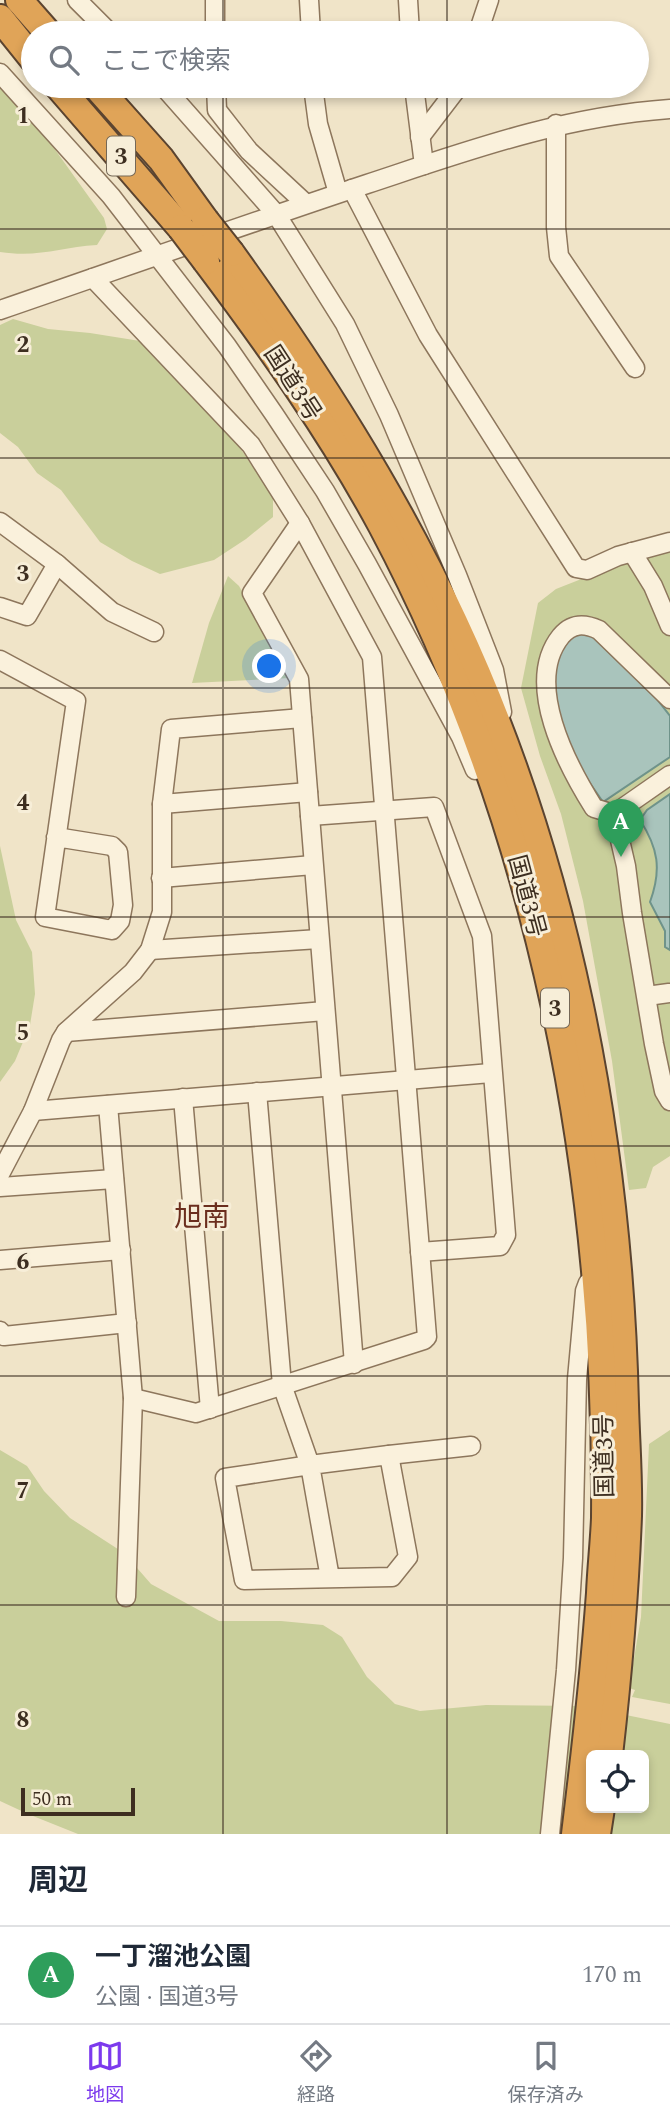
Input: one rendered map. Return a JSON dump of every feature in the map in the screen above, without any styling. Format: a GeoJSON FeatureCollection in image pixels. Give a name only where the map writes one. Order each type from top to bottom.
{"type":"FeatureCollection","features":[{"type":"Feature","properties":{"kind":"highway"},"geometry":{"type":"LineString","coordinates":[[19,0],[37,21]]}},
{"type":"Feature","properties":{"kind":"highway"},"geometry":{"type":"LineString","coordinates":[[0,18],[21,44]]}},
{"type":"Feature","properties":{"kind":"highway","name":"国道3号"},"geometry":{"type":"LineString","coordinates":[[70,98],[193,224],[231,253],[284,326],[402,519],[464,646],[514,771],[552,891],[578,998],[597,1098],[621,1290],[628,1513],[621,1644],[610,1750]]}},
{"type":"Feature","properties":{"kind":"highway","name":"国道3号"},"geometry":{"type":"LineString","coordinates":[[107,98],[161,159],[193,224],[206,261],[269,345],[381,524],[462,697],[498,796],[528,895],[555,1008],[577,1121],[595,1266],[603,1399],[605,1522],[593,1692],[575,1834]]}},
{"type":"Feature","properties":{"kind":"highway"},"geometry":{"type":"LineString","coordinates":[[597,1834],[600,1813]]}},
{"type":"Feature","properties":{"kind":"street"},"geometry":{"type":"LineString","coordinates":[[78,0],[98,21]]}},
{"type":"Feature","properties":{"kind":"street"},"geometry":{"type":"LineString","coordinates":[[215,0],[215,21]]}},
{"type":"Feature","properties":{"kind":"street"},"geometry":{"type":"LineString","coordinates":[[309,0],[310,21]]}},
{"type":"Feature","properties":{"kind":"street"},"geometry":{"type":"LineString","coordinates":[[408,0],[409,21]]}},
{"type":"Feature","properties":{"kind":"street"},"geometry":{"type":"LineString","coordinates":[[482,21],[489,0]]}},
{"type":"Feature","properties":{"kind":"street"},"geometry":{"type":"LineString","coordinates":[[0,73],[21,96]]}},
{"type":"Feature","properties":{"kind":"street"},"geometry":{"type":"LineString","coordinates":[[23,98],[111,196],[227,346],[324,491],[461,737],[528,895]]}},
{"type":"Feature","properties":{"kind":"street"},"geometry":{"type":"LineString","coordinates":[[174,98],[276,214],[345,324],[389,415],[494,670],[514,771]]}},
{"type":"Feature","properties":{"kind":"street"},"geometry":{"type":"LineString","coordinates":[[216,98],[217,110],[249,151],[305,203]]}},
{"type":"Feature","properties":{"kind":"street"},"geometry":{"type":"LineString","coordinates":[[315,98],[318,124],[345,191],[428,335],[576,568],[587,570],[632,552],[670,542]]}},
{"type":"Feature","properties":{"kind":"street"},"geometry":{"type":"LineString","coordinates":[[415,98],[424,165]]}},
{"type":"Feature","properties":{"kind":"street"},"geometry":{"type":"LineString","coordinates":[[420,137],[450,98]]}},
{"type":"Feature","properties":{"kind":"street"},"geometry":{"type":"LineString","coordinates":[[0,310],[305,203],[502,139],[556,124],[628,112],[670,109]]}},
{"type":"Feature","properties":{"kind":"street"},"geometry":{"type":"LineString","coordinates":[[556,124],[556,227],[559,256],[635,369]]}},
{"type":"Feature","properties":{"kind":"street"},"geometry":{"type":"LineString","coordinates":[[93,278],[243,436],[300,523],[372,657],[427,1337],[354,1364],[196,1413],[133,1398]]}},
{"type":"Feature","properties":{"kind":"street"},"geometry":{"type":"LineString","coordinates":[[0,522],[57,564],[112,612],[154,632]]}},
{"type":"Feature","properties":{"kind":"street"},"geometry":{"type":"LineString","coordinates":[[300,523],[253,593],[299,679],[354,1364]]}},
{"type":"Feature","properties":{"kind":"street"},"geometry":{"type":"LineString","coordinates":[[632,552],[653,586],[670,626]]}},
{"type":"Feature","properties":{"kind":"street"},"geometry":{"type":"LineString","coordinates":[[0,607],[27,616],[57,564]]}},
{"type":"Feature","properties":{"kind":"street"},"geometry":{"type":"LineString","coordinates":[[614,814],[594,808],[552,722],[546,701],[551,651],[570,627],[586,624],[599,630],[670,699]]}},
{"type":"Feature","properties":{"kind":"street"},"geometry":{"type":"LineString","coordinates":[[0,660],[76,701],[56,837],[45,917],[112,930],[120,921],[123,905],[118,852],[112,846],[56,837]]}},
{"type":"Feature","properties":{"kind":"street"},"geometry":{"type":"LineString","coordinates":[[0,1174],[33,1111],[66,1032],[134,972],[150,950],[162,912],[162,804],[171,729],[302,718]]}},
{"type":"Feature","properties":{"kind":"street"},"geometry":{"type":"LineString","coordinates":[[614,814],[670,775]]}},
{"type":"Feature","properties":{"kind":"street"},"geometry":{"type":"LineString","coordinates":[[162,804],[308,792]]}},
{"type":"Feature","properties":{"kind":"street"},"geometry":{"type":"LineString","coordinates":[[310,816],[434,807],[482,936],[506,1236],[500,1247],[420,1252]]}},
{"type":"Feature","properties":{"kind":"street"},"geometry":{"type":"LineString","coordinates":[[614,814],[626,866],[657,1062],[664,1091],[670,1101]]}},
{"type":"Feature","properties":{"kind":"street"},"geometry":{"type":"LineString","coordinates":[[161,878],[313,865]]}},
{"type":"Feature","properties":{"kind":"street"},"geometry":{"type":"LineString","coordinates":[[150,950],[319,939]]}},
{"type":"Feature","properties":{"kind":"street"},"geometry":{"type":"LineString","coordinates":[[647,996],[669,993]]}},
{"type":"Feature","properties":{"kind":"street"},"geometry":{"type":"LineString","coordinates":[[66,1032],[325,1012]]}},
{"type":"Feature","properties":{"kind":"street"},"geometry":{"type":"LineString","coordinates":[[33,1111],[491,1073]]}},
{"type":"Feature","properties":{"kind":"street"},"geometry":{"type":"LineString","coordinates":[[257,1091],[282,1385],[310,1465],[330,1578]]}},
{"type":"Feature","properties":{"kind":"street"},"geometry":{"type":"LineString","coordinates":[[183,1098],[210,1409]]}},
{"type":"Feature","properties":{"kind":"street"},"geometry":{"type":"LineString","coordinates":[[108,1105],[133,1398],[126,1597]]}},
{"type":"Feature","properties":{"kind":"street"},"geometry":{"type":"LineString","coordinates":[[0,1187],[114,1180]]}},
{"type":"Feature","properties":{"kind":"street"},"geometry":{"type":"LineString","coordinates":[[0,1260],[121,1250]]}},
{"type":"Feature","properties":{"kind":"street"},"geometry":{"type":"LineString","coordinates":[[550,1834],[566,1670],[572,1570],[577,1379],[585,1291],[595,1266]]}},
{"type":"Feature","properties":{"kind":"street"},"geometry":{"type":"LineString","coordinates":[[0,1331],[4,1335],[127,1323]]}},
{"type":"Feature","properties":{"kind":"street"},"geometry":{"type":"LineString","coordinates":[[389,1455],[408,1557],[392,1577],[244,1580],[225,1478],[310,1465],[389,1455],[471,1446]]}},
{"type":"Feature","properties":{"kind":"green space"},"geometry":{"type":"Polygon","coordinates":[[[0,83],[36,123],[104,218],[107,229],[97,245],[38,253],[0,252],[0,83]]]}},
{"type":"Feature","properties":{"kind":"green space"},"geometry":{"type":"Polygon","coordinates":[[[13,319],[48,329],[140,341],[169,367],[240,448],[273,496],[273,517],[214,560],[160,574],[100,542],[61,490],[37,473],[18,447],[0,433],[0,325],[13,319]]]}},
{"type":"Feature","properties":{"kind":"green space"},"geometry":{"type":"Polygon","coordinates":[[[670,545],[670,620],[639,554],[670,545]]]}},
{"type":"Feature","properties":{"kind":"green space"},"geometry":{"type":"Polygon","coordinates":[[[627,561],[633,564],[670,635],[670,1156],[653,1167],[646,1188],[629,1190],[612,1061],[583,901],[561,814],[540,756],[521,688],[538,603],[556,589],[627,561]]]}},
{"type":"Feature","properties":{"kind":"green space"},"geometry":{"type":"Polygon","coordinates":[[[228,576],[239,586],[290,678],[192,683],[209,623],[228,576]]]}},
{"type":"Feature","properties":{"kind":"green space"},"geometry":{"type":"Polygon","coordinates":[[[0,846],[16,920],[32,952],[35,994],[30,1025],[15,1061],[0,1082],[0,846]]]}},
{"type":"Feature","properties":{"kind":"green space"},"geometry":{"type":"Polygon","coordinates":[[[670,1430],[670,1704],[632,1697],[635,1690],[629,1688],[641,1617],[649,1444],[670,1430]]]}},
{"type":"Feature","properties":{"kind":"green space"},"geometry":{"type":"Polygon","coordinates":[[[0,1450],[27,1466],[44,1491],[70,1518],[124,1553],[151,1584],[219,1621],[281,1621],[323,1625],[342,1637],[367,1677],[395,1704],[420,1711],[486,1705],[582,1706],[670,1724],[670,1834],[78,1834],[0,1801],[0,1450]]]}},
{"type":"Feature","properties":{"kind":"water"},"geometry":{"type":"Polygon","coordinates":[[[589,633],[656,698],[670,716],[670,757],[603,802],[585,776],[559,725],[553,677],[559,649],[573,634],[589,633]]]}},
{"type":"Feature","properties":{"kind":"water"},"geometry":{"type":"Polygon","coordinates":[[[670,794],[670,950],[665,947],[665,931],[650,902],[656,879],[656,859],[651,840],[640,820],[647,810],[670,794]]]}},
{"type":"Feature","properties":{"kind":"place","name":"一丁溜池公園"},"geometry":{"type":"Point","coordinates":[621,857]}},
{"type":"Feature","properties":{"kind":"district","name":"旭南"},"geometry":{"type":"Point","coordinates":[202,1216]}}]}
